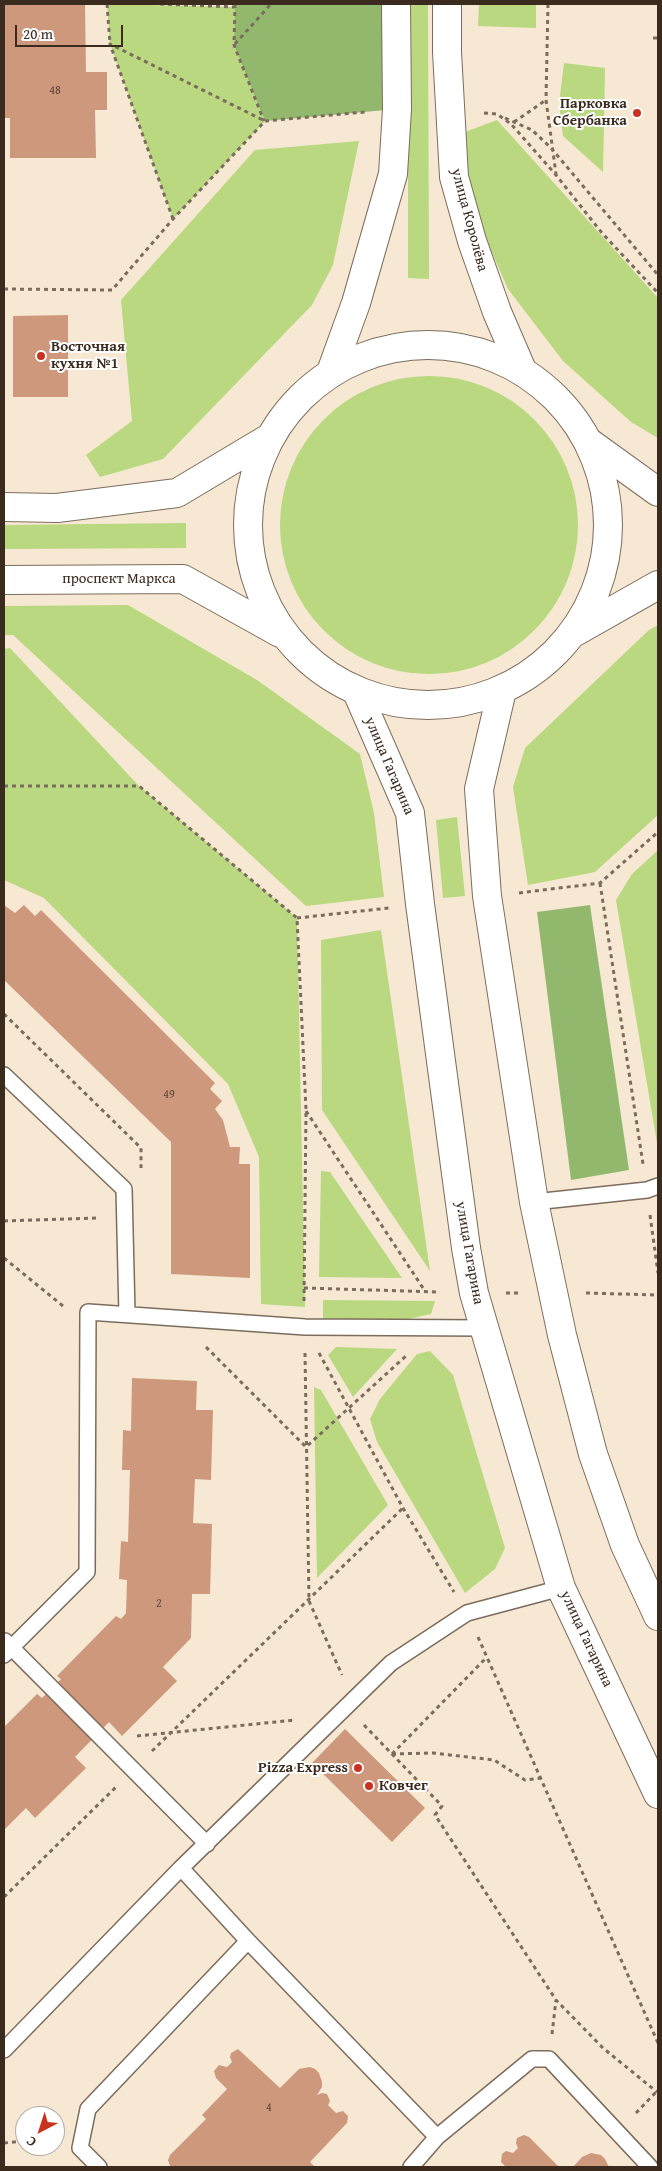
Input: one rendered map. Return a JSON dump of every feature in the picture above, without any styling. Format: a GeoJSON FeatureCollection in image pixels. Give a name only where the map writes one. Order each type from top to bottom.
{"type":"FeatureCollection","features":[{"type":"Feature","properties":{"kind":"main road"},"geometry":{"type":"LineString","coordinates":[[331,372],[356,303],[393,174],[397,109],[396,4]]}},
{"type":"Feature","properties":{"kind":"main road","name":"улица Королёва"},"geometry":{"type":"LineString","coordinates":[[448,4],[447,52],[454,177],[472,241],[497,312],[522,370]]}},
{"type":"Feature","properties":{"kind":"main road"},"geometry":{"type":"LineString","coordinates":[[575,632],[598,588],[609,540],[606,490],[590,443],[561,401],[522,370],[476,350],[426,343],[377,351],[331,372],[296,401],[269,438],[252,484],[248,534],[257,578],[280,633],[314,666],[357,692],[403,703],[454,704],[502,690],[542,666],[575,632],[658,585]]}},
{"type":"Feature","properties":{"kind":"main road"},"geometry":{"type":"LineString","coordinates":[[4,508],[57,508],[177,493],[269,438]]}},
{"type":"Feature","properties":{"kind":"main road"},"geometry":{"type":"LineString","coordinates":[[590,443],[658,492]]}},
{"type":"Feature","properties":{"kind":"main road","name":"проспект Маркса"},"geometry":{"type":"LineString","coordinates":[[4,580],[183,579],[280,633]]}},
{"type":"Feature","properties":{"kind":"main road"},"geometry":{"type":"LineString","coordinates":[[502,690],[479,789],[487,896],[534,1202],[562,1335],[593,1454],[625,1546],[658,1616]]}},
{"type":"Feature","properties":{"kind":"main road","name":"улица Гагарина"},"geometry":{"type":"LineString","coordinates":[[357,692],[410,813],[466,1248],[474,1293],[561,1588],[658,1794]]}},
{"type":"Feature","properties":{"kind":"lane"},"geometry":{"type":"LineString","coordinates":[[4,1075],[124,1189],[127,1314]]}},
{"type":"Feature","properties":{"kind":"lane"},"geometry":{"type":"LineString","coordinates":[[534,1202],[653,1188]]}},
{"type":"Feature","properties":{"kind":"lane"},"geometry":{"type":"LineString","coordinates":[[207,1844],[112,1747],[6,1647],[87,1572],[88,1312],[305,1328],[484,1328]]}},
{"type":"Feature","properties":{"kind":"lane"},"geometry":{"type":"LineString","coordinates":[[4,2050],[181,1868],[391,1663],[467,1613],[561,1588]]}},
{"type":"Feature","properties":{"kind":"lane"},"geometry":{"type":"LineString","coordinates":[[181,1868],[248,1941],[438,2137]]}},
{"type":"Feature","properties":{"kind":"lane"},"geometry":{"type":"LineString","coordinates":[[99,2167],[80,2148],[88,2109],[248,1941]]}},
{"type":"Feature","properties":{"kind":"lane"},"geometry":{"type":"LineString","coordinates":[[411,2167],[438,2137],[532,2059],[550,2060],[650,2167]]}},
{"type":"Feature","properties":{"kind":"path"},"geometry":{"type":"LineString","coordinates":[[107,4],[110,44],[173,219]]}},
{"type":"Feature","properties":{"kind":"path"},"geometry":{"type":"LineString","coordinates":[[160,4],[234,6],[234,45],[265,121]]}},
{"type":"Feature","properties":{"kind":"path"},"geometry":{"type":"LineString","coordinates":[[234,45],[270,4]]}},
{"type":"Feature","properties":{"kind":"path"},"geometry":{"type":"LineString","coordinates":[[548,4],[546,100],[556,174]]}},
{"type":"Feature","properties":{"kind":"path"},"geometry":{"type":"LineString","coordinates":[[110,44],[265,121],[397,109]]}},
{"type":"Feature","properties":{"kind":"path"},"geometry":{"type":"LineString","coordinates":[[511,124],[546,100]]}},
{"type":"Feature","properties":{"kind":"path"},"geometry":{"type":"LineString","coordinates":[[451,108],[496,114],[532,130],[551,148],[658,275]]}},
{"type":"Feature","properties":{"kind":"path"},"geometry":{"type":"LineString","coordinates":[[496,114],[511,124],[556,174],[602,233],[658,293]]}},
{"type":"Feature","properties":{"kind":"path"},"geometry":{"type":"LineString","coordinates":[[4,289],[112,290],[173,219],[265,121]]}},
{"type":"Feature","properties":{"kind":"path"},"geometry":{"type":"LineString","coordinates":[[4,786],[139,786],[297,918],[306,1110],[305,1328],[309,1601],[344,1680],[357,1697],[361,1722],[442,1806],[435,1815],[556,2000],[603,2048],[657,2092]]}},
{"type":"Feature","properties":{"kind":"path"},"geometry":{"type":"LineString","coordinates":[[600,883],[653,1188],[658,1274]]}},
{"type":"Feature","properties":{"kind":"path"},"geometry":{"type":"LineString","coordinates":[[306,1110],[425,1291]]}},
{"type":"Feature","properties":{"kind":"path"},"geometry":{"type":"LineString","coordinates":[[4,1221],[125,1218]]}},
{"type":"Feature","properties":{"kind":"path"},"geometry":{"type":"LineString","coordinates":[[4,1258],[87,1326]]}},
{"type":"Feature","properties":{"kind":"path"},"geometry":{"type":"LineString","coordinates":[[196,1319],[197,1337],[306,1447]]}},
{"type":"Feature","properties":{"kind":"path"},"geometry":{"type":"LineString","coordinates":[[305,1328],[403,1508],[467,1613],[658,2043]]}},
{"type":"Feature","properties":{"kind":"path"},"geometry":{"type":"LineString","coordinates":[[306,1447],[350,1409],[414,1348],[416,1328]]}},
{"type":"Feature","properties":{"kind":"path"},"geometry":{"type":"LineString","coordinates":[[4,1897],[403,1508]]}},
{"type":"Feature","properties":{"kind":"path"},"geometry":{"type":"LineString","coordinates":[[392,1754],[487,1657]]}},
{"type":"Feature","properties":{"kind":"path"},"geometry":{"type":"LineString","coordinates":[[112,1747],[132,1737],[303,1719]]}},
{"type":"Feature","properties":{"kind":"path"},"geometry":{"type":"LineString","coordinates":[[392,1754],[433,1753],[494,1760],[525,1780],[541,1778]]}},
{"type":"Feature","properties":{"kind":"path"},"geometry":{"type":"LineString","coordinates":[[550,2060],[556,2000]]}},
{"type":"Feature","properties":{"kind":"green space"},"geometry":{"type":"Polygon","coordinates":[[[107,4],[235,7],[234,45],[265,121],[173,219],[110,44],[107,4]]]}},
{"type":"Feature","properties":{"kind":"green space"},"geometry":{"type":"Polygon","coordinates":[[[235,4],[396,4],[397,109],[265,121],[234,45],[235,4]]]}},
{"type":"Feature","properties":{"kind":"green space"},"geometry":{"type":"Polygon","coordinates":[[[408,4],[428,4],[429,279],[408,278],[408,4]]]}},
{"type":"Feature","properties":{"kind":"green space"},"geometry":{"type":"Polygon","coordinates":[[[479,4],[536,4],[536,28],[478,26],[479,4]]]}},
{"type":"Feature","properties":{"kind":"green space"},"geometry":{"type":"Polygon","coordinates":[[[564,63],[605,68],[603,172],[563,136],[559,104],[564,63]]]}},
{"type":"Feature","properties":{"kind":"green space"},"geometry":{"type":"Polygon","coordinates":[[[497,120],[658,298],[658,438],[631,422],[563,361],[508,289],[482,230],[468,180],[465,132],[497,120]]]}},
{"type":"Feature","properties":{"kind":"green space"},"geometry":{"type":"Polygon","coordinates":[[[359,141],[333,265],[312,305],[163,459],[100,477],[86,455],[132,421],[121,300],[255,150],[359,141]]]}},
{"type":"Feature","properties":{"kind":"green space"},"geometry":{"type":"Polygon","coordinates":[[[429,376],[458,379],[486,387],[512,401],[534,420],[553,442],[567,468],[575,496],[578,525],[575,554],[567,582],[553,608],[534,630],[512,649],[486,663],[458,671],[429,674],[400,671],[372,663],[346,649],[324,630],[305,608],[291,582],[283,554],[280,525],[283,496],[291,468],[305,442],[324,420],[346,401],[372,387],[400,379],[429,376]]]}},
{"type":"Feature","properties":{"kind":"green space"},"geometry":{"type":"Polygon","coordinates":[[[186,523],[186,548],[4,549],[4,525],[186,523]]]}},
{"type":"Feature","properties":{"kind":"green space"},"geometry":{"type":"Polygon","coordinates":[[[128,605],[257,680],[360,754],[374,813],[384,897],[306,906],[13,635],[4,635],[4,606],[128,605]]]}},
{"type":"Feature","properties":{"kind":"green space"},"geometry":{"type":"Polygon","coordinates":[[[658,625],[658,815],[595,872],[528,885],[513,787],[525,748],[649,630],[658,625]]]}},
{"type":"Feature","properties":{"kind":"green space"},"geometry":{"type":"Polygon","coordinates":[[[10,648],[139,786],[297,918],[305,1307],[261,1304],[259,1157],[228,1084],[44,898],[4,880],[4,649],[10,648]]]}},
{"type":"Feature","properties":{"kind":"green space"},"geometry":{"type":"Polygon","coordinates":[[[457,817],[465,896],[443,898],[436,820],[457,817]]]}},
{"type":"Feature","properties":{"kind":"green space"},"geometry":{"type":"Polygon","coordinates":[[[658,850],[658,1149],[616,900],[632,874],[658,850]]]}},
{"type":"Feature","properties":{"kind":"green space"},"geometry":{"type":"Polygon","coordinates":[[[590,905],[629,1170],[571,1180],[537,912],[590,905]]]}},
{"type":"Feature","properties":{"kind":"green space"},"geometry":{"type":"Polygon","coordinates":[[[381,930],[430,1271],[322,1110],[321,940],[381,930]]]}},
{"type":"Feature","properties":{"kind":"green space"},"geometry":{"type":"Polygon","coordinates":[[[321,1171],[330,1172],[402,1278],[319,1277],[321,1171]]]}},
{"type":"Feature","properties":{"kind":"green space"},"geometry":{"type":"Polygon","coordinates":[[[323,1300],[435,1301],[431,1314],[403,1320],[323,1321],[323,1300]]]}},
{"type":"Feature","properties":{"kind":"green space"},"geometry":{"type":"Polygon","coordinates":[[[336,1347],[397,1349],[353,1397],[328,1355],[336,1347]]]}},
{"type":"Feature","properties":{"kind":"green space"},"geometry":{"type":"Polygon","coordinates":[[[430,1351],[453,1375],[505,1548],[495,1569],[465,1593],[377,1442],[370,1419],[380,1399],[417,1354],[430,1351]]]}},
{"type":"Feature","properties":{"kind":"green space"},"geometry":{"type":"Polygon","coordinates":[[[314,1387],[321,1390],[388,1505],[317,1578],[314,1387]]]}},
{"type":"Feature","properties":{"kind":"building"},"geometry":{"type":"Polygon","coordinates":[[[4,4],[85,4],[86,72],[107,72],[107,110],[95,110],[96,158],[10,158],[10,118],[4,118],[4,4]]]}},
{"type":"Feature","properties":{"kind":"building","name":"Восточная кухня №1"},"geometry":{"type":"Polygon","coordinates":[[[68,315],[68,397],[13,397],[13,316],[68,315]]]}},
{"type":"Feature","properties":{"kind":"building"},"geometry":{"type":"Polygon","coordinates":[[[4,905],[15,913],[24,905],[35,916],[41,910],[215,1083],[210,1089],[222,1101],[215,1109],[223,1120],[230,1147],[240,1147],[239,1164],[250,1164],[250,1278],[171,1274],[171,1142],[4,980],[4,905]]]}},
{"type":"Feature","properties":{"kind":"building"},"geometry":{"type":"Polygon","coordinates":[[[132,1378],[197,1381],[196,1410],[213,1410],[211,1480],[195,1479],[193,1523],[212,1524],[210,1594],[192,1594],[191,1638],[163,1667],[177,1681],[122,1736],[109,1722],[75,1757],[86,1768],[35,1818],[26,1808],[4,1830],[4,1727],[37,1694],[42,1698],[61,1679],[57,1676],[116,1616],[121,1619],[126,1613],[127,1580],[119,1579],[121,1541],[128,1542],[130,1470],[122,1470],[123,1430],[131,1431],[132,1378]]]}},
{"type":"Feature","properties":{"kind":"building","name":"Ковчег"},"geometry":{"type":"Polygon","coordinates":[[[345,1729],[425,1808],[392,1842],[312,1763],[345,1729]]]}},
{"type":"Feature","properties":{"kind":"building"},"geometry":{"type":"Polygon","coordinates":[[[238,2049],[280,2088],[299,2069],[310,2067],[315,2069],[319,2073],[322,2082],[322,2087],[317,2095],[327,2094],[330,2101],[328,2105],[336,2113],[343,2111],[348,2116],[347,2123],[310,2162],[315,2167],[170,2166],[168,2160],[170,2155],[206,2119],[202,2115],[227,2089],[216,2078],[214,2071],[219,2065],[227,2067],[232,2062],[231,2053],[238,2049]]]}},
{"type":"Feature","properties":{"kind":"building"},"geometry":{"type":"Polygon","coordinates":[[[524,2135],[529,2137],[559,2167],[506,2167],[501,2162],[502,2154],[506,2151],[513,2153],[518,2148],[517,2138],[524,2135]]]}},
{"type":"Feature","properties":{"kind":"building"},"geometry":{"type":"Polygon","coordinates":[[[591,2153],[601,2155],[609,2167],[573,2167],[582,2157],[591,2153]]]}},
{"type":"Feature","properties":{"kind":"place","name":"Парковка Сбербанка"},"geometry":{"type":"Point","coordinates":[637,113]}},
{"type":"Feature","properties":{"kind":"place","name":"Восточная кухня №1"},"geometry":{"type":"Point","coordinates":[41,356]}},
{"type":"Feature","properties":{"kind":"place","name":"Pizza Express"},"geometry":{"type":"Point","coordinates":[358,1768]}},
{"type":"Feature","properties":{"kind":"place","name":"Ковчег"},"geometry":{"type":"Point","coordinates":[369,1786]}}]}
